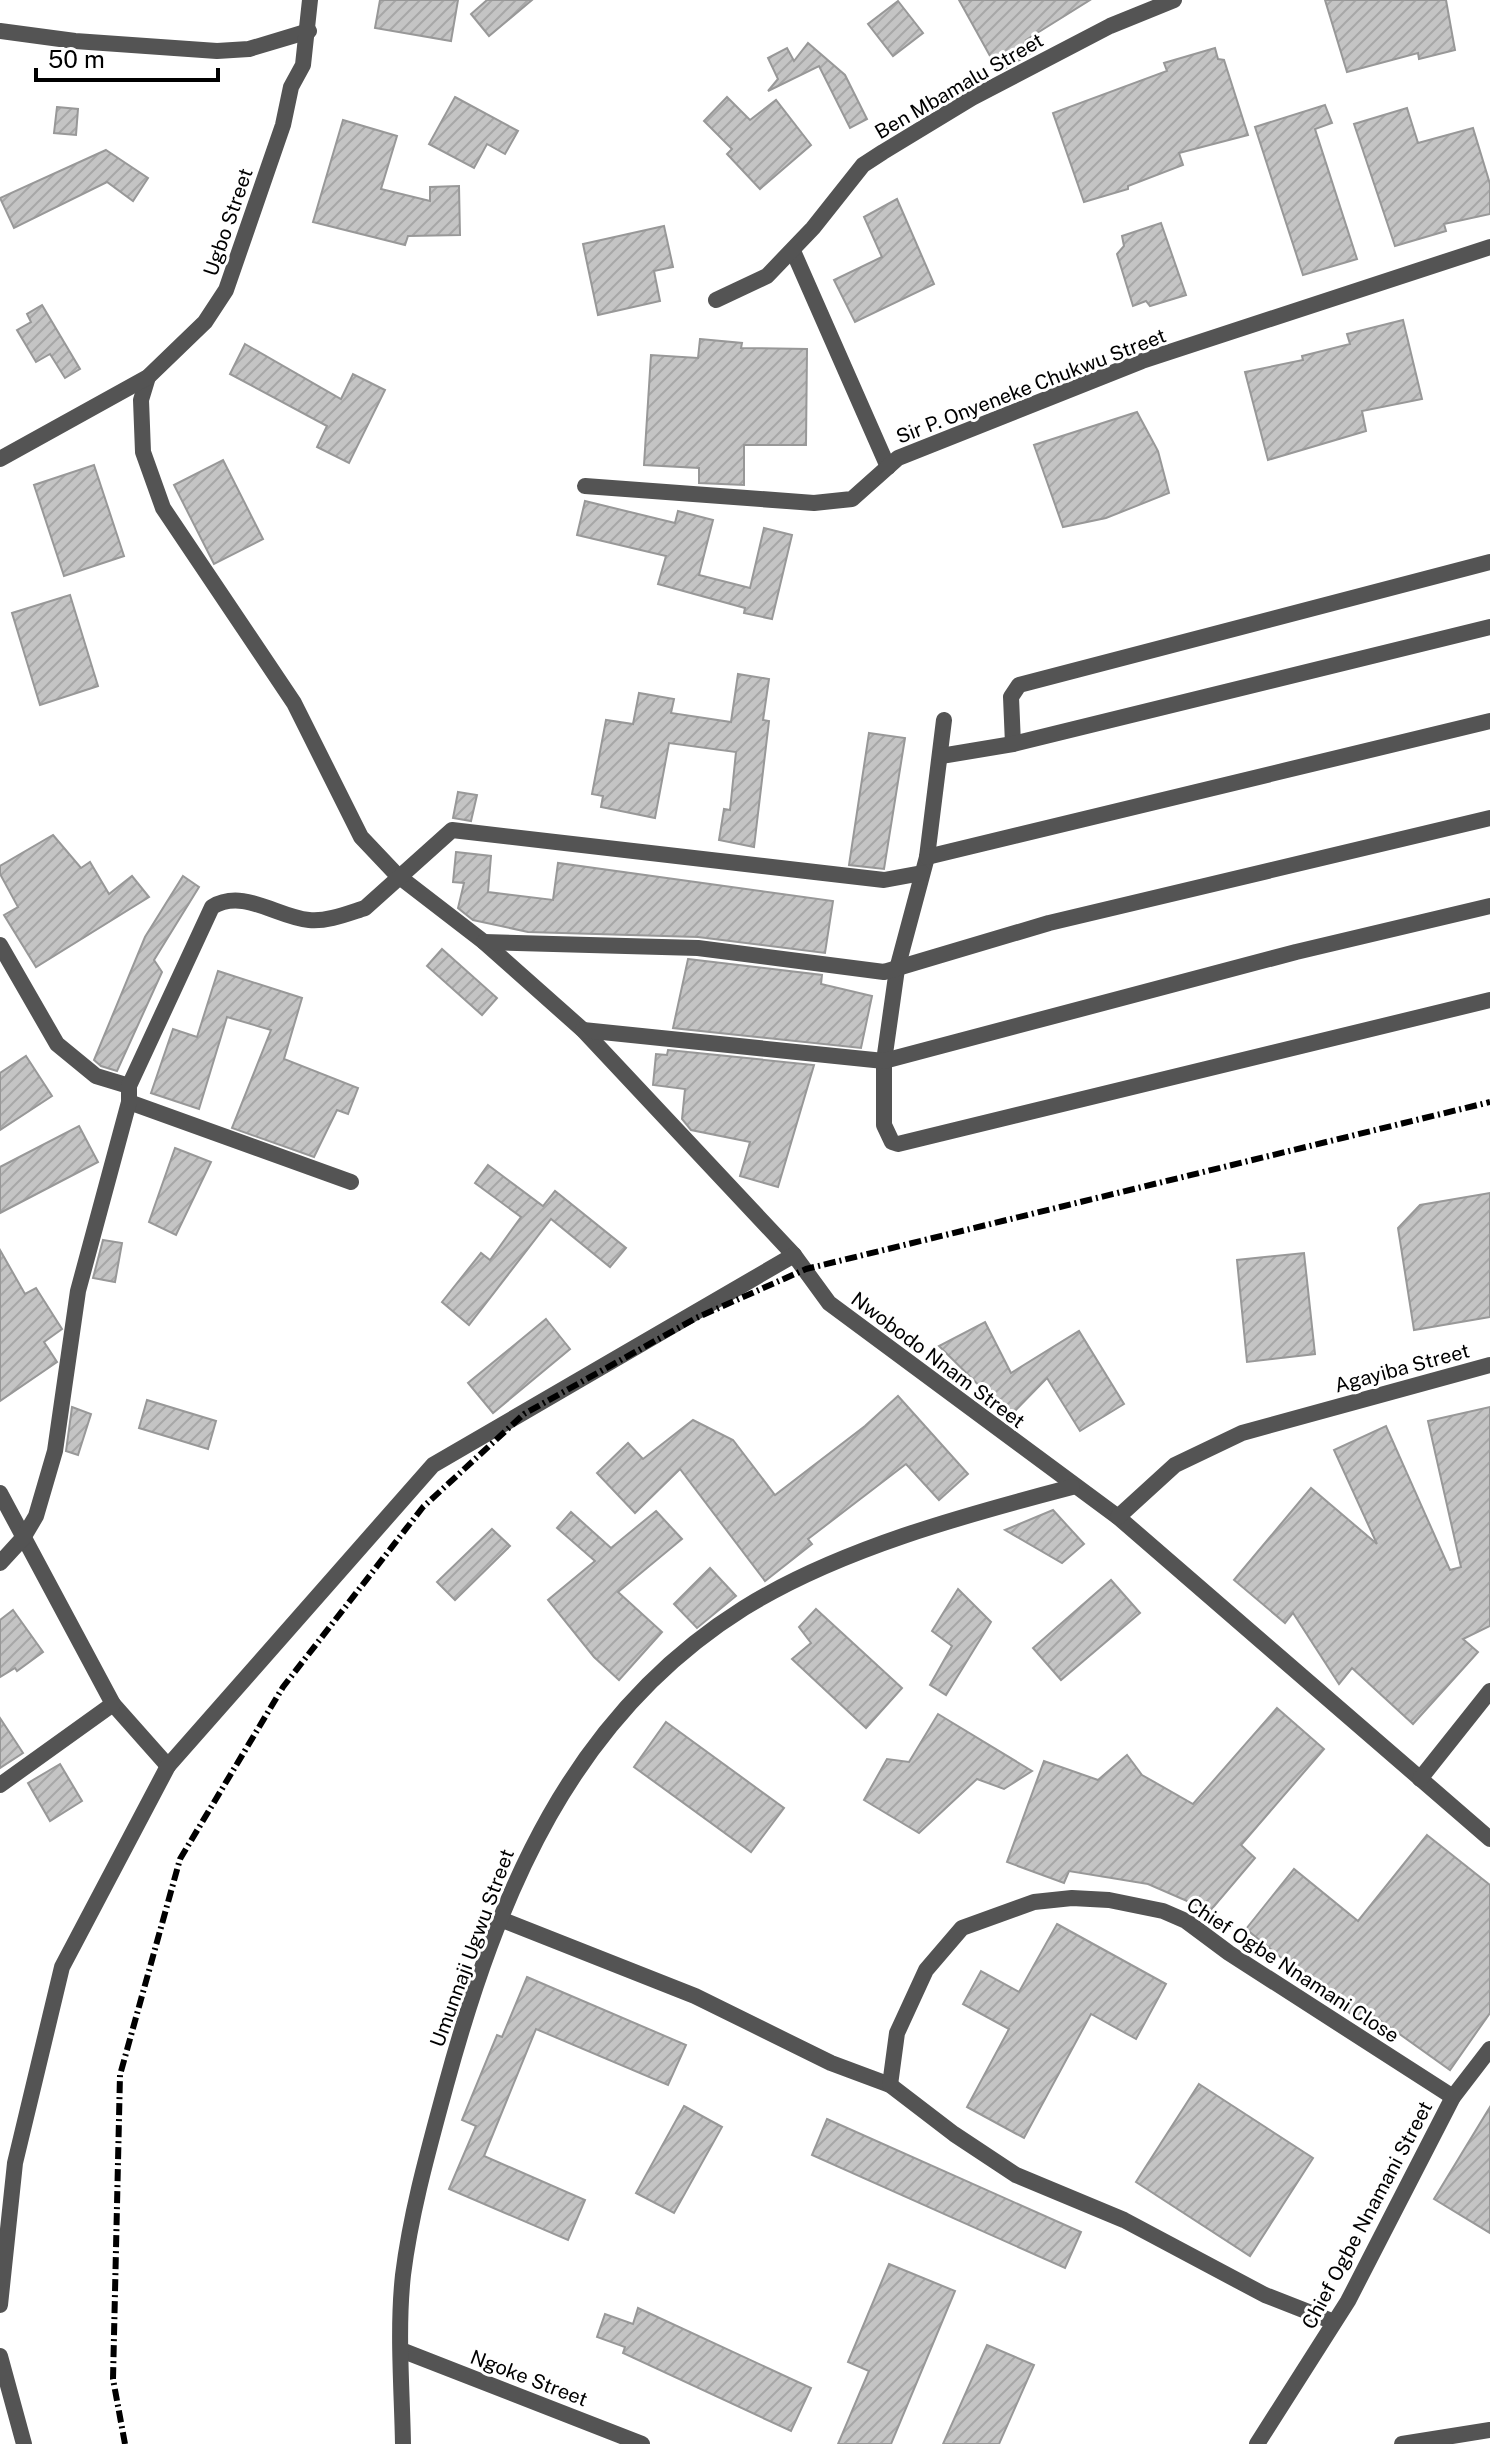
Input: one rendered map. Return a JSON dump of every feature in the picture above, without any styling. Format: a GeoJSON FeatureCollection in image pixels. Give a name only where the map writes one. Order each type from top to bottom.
{"type":"FeatureCollection","features":[{"type":"Feature","properties":{"kind":"street","name":"Ugbo Street"},"geometry":{"type":"LineString","coordinates":[[0,459],[148,377],[205,322],[226,290],[283,125],[291,87],[303,65],[310,0]]}},
{"type":"Feature","properties":{"kind":"street","name":"Ben Mbamalu Street"},"geometry":{"type":"LineString","coordinates":[[716,300],[755,284],[793,251],[863,165],[982,92],[1110,26],[1174,0]]}},
{"type":"Feature","properties":{"kind":"street"},"geometry":{"type":"LineString","coordinates":[[0,31],[75,41],[217,51],[249,49],[309,31]]}},
{"type":"Feature","properties":{"kind":"street","name":"Sir P. Onyeneke Chukwu Street"},"geometry":{"type":"LineString","coordinates":[[585,486],[836,502],[863,492],[898,458],[1142,361],[1490,247]]}},
{"type":"Feature","properties":{"kind":"street"},"geometry":{"type":"LineString","coordinates":[[793,251],[888,467]]}},
{"type":"Feature","properties":{"kind":"street","name":"Nwobodo Nnam Street"},"geometry":{"type":"LineString","coordinates":[[148,377],[141,400],[143,452],[163,508],[294,703],[361,837],[397,875],[484,942],[583,1030],[794,1255],[829,1303],[1072,1487],[1118,1517],[1490,1839]]}},
{"type":"Feature","properties":{"kind":"street"},"geometry":{"type":"LineString","coordinates":[[1013,744],[1011,697],[1019,685],[1490,562]]}},
{"type":"Feature","properties":{"kind":"street"},"geometry":{"type":"LineString","coordinates":[[941,756],[1013,744],[1490,627]]}},
{"type":"Feature","properties":{"kind":"street"},"geometry":{"type":"LineString","coordinates":[[944,720],[924,865],[897,969],[884,1061],[884,1125],[892,1142],[898,1144],[1490,1000]]}},
{"type":"Feature","properties":{"kind":"street"},"geometry":{"type":"LineString","coordinates":[[0,1563],[23,1538],[36,1516],[55,1451],[78,1291],[129,1094],[212,907],[232,899],[244,900],[293,918],[314,921],[365,908],[397,875],[452,830],[884,880],[924,865],[1490,721]]}},
{"type":"Feature","properties":{"kind":"street"},"geometry":{"type":"LineString","coordinates":[[484,942],[698,948],[874,972],[897,969],[1049,923],[1490,818]]}},
{"type":"Feature","properties":{"kind":"street"},"geometry":{"type":"LineString","coordinates":[[583,1030],[884,1061],[1296,952],[1490,906]]}},
{"type":"Feature","properties":{"kind":"street"},"geometry":{"type":"LineString","coordinates":[[0,945],[57,1044],[96,1076],[129,1094],[351,1182]]}},
{"type":"Feature","properties":{"kind":"street"},"geometry":{"type":"LineString","coordinates":[[0,2305],[15,2163],[62,1967],[168,1766],[433,1465],[794,1255]]}},
{"type":"Feature","properties":{"kind":"street","name":"Agayiba Street"},"geometry":{"type":"LineString","coordinates":[[1118,1517],[1175,1465],[1242,1433],[1490,1365]]}},
{"type":"Feature","properties":{"kind":"street","name":"Umunnaji Ugwu Street"},"geometry":{"type":"LineString","coordinates":[[403,2444],[403,2278],[413,2213],[459,2036],[500,1919],[530,1846],[597,1740],[633,1697],[701,1638],[747,1606],[852,1555],[953,1518],[1072,1487]]}},
{"type":"Feature","properties":{"kind":"street"},"geometry":{"type":"LineString","coordinates":[[0,1493],[113,1704],[168,1766]]}},
{"type":"Feature","properties":{"kind":"street"},"geometry":{"type":"LineString","coordinates":[[1420,1779],[1490,1691]]}},
{"type":"Feature","properties":{"kind":"street"},"geometry":{"type":"LineString","coordinates":[[0,1785],[113,1704]]}},
{"type":"Feature","properties":{"kind":"street","name":"Chief Ogbe Nnamani Close"},"geometry":{"type":"LineString","coordinates":[[890,2085],[897,2033],[926,1970],[962,1928],[1034,1902],[1072,1898],[1109,1900],[1163,1911],[1186,1921],[1229,1953],[1453,2097]]}},
{"type":"Feature","properties":{"kind":"street"},"geometry":{"type":"LineString","coordinates":[[500,1919],[695,1996],[831,2063],[890,2085],[954,2134],[1016,2175],[1124,2220],[1265,2295],[1334,2322]]}},
{"type":"Feature","properties":{"kind":"street","name":"Chief Ogbe Nnamani Street"},"geometry":{"type":"LineString","coordinates":[[1257,2444],[1334,2322],[1453,2097],[1490,2049]]}},
{"type":"Feature","properties":{"kind":"street","name":"Ngoke Street"},"geometry":{"type":"LineString","coordinates":[[401,2350],[642,2444]]}},
{"type":"Feature","properties":{"kind":"street"},"geometry":{"type":"LineString","coordinates":[[0,2356],[24,2444]]}},
{"type":"Feature","properties":{"kind":"street"},"geometry":{"type":"LineString","coordinates":[[1402,2444],[1490,2430]]}},
{"type":"Feature","properties":{"kind":"building"},"geometry":{"type":"Polygon","coordinates":[[[380,0],[458,0],[451,41],[375,28],[380,0]]]}},
{"type":"Feature","properties":{"kind":"building"},"geometry":{"type":"Polygon","coordinates":[[[487,0],[532,0],[489,36],[471,14],[487,0]]]}},
{"type":"Feature","properties":{"kind":"building"},"geometry":{"type":"Polygon","coordinates":[[[959,0],[1090,0],[1026,40],[1033,52],[999,72],[959,0]]]}},
{"type":"Feature","properties":{"kind":"building"},"geometry":{"type":"Polygon","coordinates":[[[1325,0],[1446,0],[1455,50],[1419,59],[1418,53],[1347,72],[1325,0]]]}},
{"type":"Feature","properties":{"kind":"building"},"geometry":{"type":"Polygon","coordinates":[[[898,1],[923,33],[893,56],[868,24],[898,1]]]}},
{"type":"Feature","properties":{"kind":"building"},"geometry":{"type":"Polygon","coordinates":[[[808,43],[845,75],[867,119],[850,128],[819,66],[768,91],[778,79],[768,58],[787,48],[794,61],[808,43]]]}},
{"type":"Feature","properties":{"kind":"building"},"geometry":{"type":"Polygon","coordinates":[[[1215,48],[1218,59],[1224,60],[1248,135],[1179,153],[1183,165],[1128,186],[1128,189],[1084,202],[1053,113],[1167,71],[1164,63],[1215,48]]]}},
{"type":"Feature","properties":{"kind":"building"},"geometry":{"type":"Polygon","coordinates":[[[455,97],[518,131],[505,154],[487,144],[474,168],[429,144],[455,97]]]}},
{"type":"Feature","properties":{"kind":"building"},"geometry":{"type":"Polygon","coordinates":[[[727,97],[750,120],[776,100],[811,145],[760,189],[727,154],[732,149],[704,121],[727,97]]]}},
{"type":"Feature","properties":{"kind":"building"},"geometry":{"type":"Polygon","coordinates":[[[1325,105],[1332,123],[1315,129],[1357,259],[1303,275],[1255,127],[1325,105]]]}},
{"type":"Feature","properties":{"kind":"building"},"geometry":{"type":"Polygon","coordinates":[[[57,107],[78,109],[76,135],[54,133],[57,107]]]}},
{"type":"Feature","properties":{"kind":"building"},"geometry":{"type":"Polygon","coordinates":[[[1407,108],[1418,143],[1473,128],[1490,184],[1490,214],[1444,224],[1446,231],[1395,246],[1354,124],[1407,108]]]}},
{"type":"Feature","properties":{"kind":"building"},"geometry":{"type":"Polygon","coordinates":[[[343,120],[397,136],[381,189],[430,201],[430,187],[459,186],[460,235],[408,236],[405,245],[313,222],[343,120]]]}},
{"type":"Feature","properties":{"kind":"building"},"geometry":{"type":"Polygon","coordinates":[[[106,150],[148,178],[133,201],[107,182],[14,228],[0,198],[106,150]]]}},
{"type":"Feature","properties":{"kind":"building"},"geometry":{"type":"Polygon","coordinates":[[[897,199],[934,284],[855,322],[834,280],[882,257],[864,217],[897,199]]]}},
{"type":"Feature","properties":{"kind":"building"},"geometry":{"type":"Polygon","coordinates":[[[1161,223],[1186,295],[1150,306],[1146,301],[1133,306],[1117,254],[1124,246],[1122,236],[1161,223]]]}},
{"type":"Feature","properties":{"kind":"building"},"geometry":{"type":"Polygon","coordinates":[[[664,226],[673,267],[654,271],[660,301],[598,315],[583,244],[664,226]]]}},
{"type":"Feature","properties":{"kind":"building"},"geometry":{"type":"Polygon","coordinates":[[[42,305],[80,369],[65,378],[50,354],[36,362],[17,330],[31,322],[27,314],[42,305]]]}},
{"type":"Feature","properties":{"kind":"building"},"geometry":{"type":"Polygon","coordinates":[[[1403,320],[1422,399],[1362,411],[1366,431],[1268,460],[1245,372],[1303,360],[1302,356],[1350,344],[1347,334],[1403,320]]]}},
{"type":"Feature","properties":{"kind":"building"},"geometry":{"type":"Polygon","coordinates":[[[700,339],[742,343],[741,348],[807,349],[806,445],[744,445],[744,485],[699,483],[699,468],[644,465],[651,355],[698,358],[700,339]]]}},
{"type":"Feature","properties":{"kind":"building"},"geometry":{"type":"Polygon","coordinates":[[[245,344],[341,399],[353,374],[385,390],[349,463],[317,447],[327,426],[230,374],[245,344]]]}},
{"type":"Feature","properties":{"kind":"building"},"geometry":{"type":"Polygon","coordinates":[[[1137,412],[1158,451],[1169,493],[1106,518],[1063,527],[1034,445],[1137,412]]]}},
{"type":"Feature","properties":{"kind":"building"},"geometry":{"type":"Polygon","coordinates":[[[223,460],[263,539],[214,564],[174,485],[223,460]]]}},
{"type":"Feature","properties":{"kind":"building"},"geometry":{"type":"Polygon","coordinates":[[[94,465],[124,556],[64,576],[34,485],[94,465]]]}},
{"type":"Feature","properties":{"kind":"building"},"geometry":{"type":"Polygon","coordinates":[[[585,501],[675,523],[678,511],[713,520],[699,575],[750,588],[764,528],[792,535],[772,619],[744,613],[745,608],[658,584],[666,556],[577,535],[585,501]]]}},
{"type":"Feature","properties":{"kind":"building"},"geometry":{"type":"Polygon","coordinates":[[[70,595],[98,686],[40,705],[12,613],[70,595]]]}},
{"type":"Feature","properties":{"kind":"building"},"geometry":{"type":"Polygon","coordinates":[[[738,674],[769,679],[763,720],[769,721],[754,847],[719,840],[724,809],[730,810],[736,752],[669,743],[655,818],[601,807],[603,796],[592,794],[606,720],[633,724],[639,693],[674,699],[671,713],[731,722],[738,674]]]}},
{"type":"Feature","properties":{"kind":"building"},"geometry":{"type":"Polygon","coordinates":[[[869,733],[905,738],[884,869],[849,865],[869,733]]]}},
{"type":"Feature","properties":{"kind":"building"},"geometry":{"type":"Polygon","coordinates":[[[458,792],[477,795],[471,821],[453,818],[458,792]]]}},
{"type":"Feature","properties":{"kind":"building"},"geometry":{"type":"Polygon","coordinates":[[[53,835],[81,868],[90,862],[109,894],[132,876],[149,897],[36,967],[4,915],[18,907],[0,874],[0,866],[53,835]]]}},
{"type":"Feature","properties":{"kind":"building"},"geometry":{"type":"Polygon","coordinates":[[[456,852],[491,856],[488,892],[553,900],[558,863],[833,901],[825,953],[698,937],[528,932],[473,920],[458,908],[464,883],[453,882],[456,852]]]}},
{"type":"Feature","properties":{"kind":"building"},"geometry":{"type":"Polygon","coordinates":[[[183,876],[199,887],[154,960],[162,972],[117,1071],[101,1066],[94,1060],[145,937],[183,876]]]}},
{"type":"Feature","properties":{"kind":"building"},"geometry":{"type":"Polygon","coordinates":[[[442,949],[497,998],[482,1015],[427,966],[442,949]]]}},
{"type":"Feature","properties":{"kind":"building"},"geometry":{"type":"Polygon","coordinates":[[[688,959],[822,975],[821,984],[872,996],[861,1048],[673,1028],[688,959]]]}},
{"type":"Feature","properties":{"kind":"building"},"geometry":{"type":"Polygon","coordinates":[[[218,971],[302,998],[284,1059],[358,1088],[348,1114],[337,1110],[314,1157],[232,1128],[271,1030],[227,1017],[199,1109],[151,1093],[173,1029],[197,1037],[218,971]]]}},
{"type":"Feature","properties":{"kind":"building"},"geometry":{"type":"Polygon","coordinates":[[[668,1050],[814,1065],[778,1187],[740,1176],[750,1142],[691,1130],[682,1119],[685,1089],[653,1085],[656,1054],[667,1055],[668,1050]]]}},
{"type":"Feature","properties":{"kind":"building"},"geometry":{"type":"Polygon","coordinates":[[[26,1056],[52,1096],[0,1130],[0,1073],[26,1056]]]}},
{"type":"Feature","properties":{"kind":"building"},"geometry":{"type":"Polygon","coordinates":[[[79,1126],[98,1162],[0,1213],[0,1167],[79,1126]]]}},
{"type":"Feature","properties":{"kind":"building"},"geometry":{"type":"Polygon","coordinates":[[[175,1148],[211,1162],[176,1235],[149,1222],[175,1148]]]}},
{"type":"Feature","properties":{"kind":"building"},"geometry":{"type":"Polygon","coordinates":[[[488,1165],[543,1206],[555,1191],[626,1248],[610,1267],[551,1219],[469,1325],[442,1302],[481,1253],[490,1260],[521,1217],[475,1183],[488,1165]]]}},
{"type":"Feature","properties":{"kind":"building"},"geometry":{"type":"Polygon","coordinates":[[[1490,1193],[1490,1317],[1414,1330],[1398,1228],[1420,1205],[1490,1193]]]}},
{"type":"Feature","properties":{"kind":"building"},"geometry":{"type":"Polygon","coordinates":[[[103,1240],[122,1243],[115,1282],[93,1278],[103,1240]]]}},
{"type":"Feature","properties":{"kind":"building"},"geometry":{"type":"Polygon","coordinates":[[[0,1250],[25,1294],[36,1288],[62,1329],[44,1342],[57,1362],[0,1401],[0,1250]]]}},
{"type":"Feature","properties":{"kind":"building"},"geometry":{"type":"Polygon","coordinates":[[[1304,1253],[1315,1354],[1247,1362],[1237,1260],[1304,1253]]]}},
{"type":"Feature","properties":{"kind":"building"},"geometry":{"type":"Polygon","coordinates":[[[546,1319],[570,1349],[493,1413],[468,1383],[546,1319]]]}},
{"type":"Feature","properties":{"kind":"building"},"geometry":{"type":"Polygon","coordinates":[[[985,1322],[1011,1373],[1079,1331],[1124,1404],[1080,1431],[1047,1378],[1010,1416],[939,1346],[985,1322]]]}},
{"type":"Feature","properties":{"kind":"building"},"geometry":{"type":"Polygon","coordinates":[[[898,1396],[968,1474],[939,1500],[906,1464],[808,1539],[812,1544],[765,1581],[680,1469],[635,1513],[597,1473],[628,1443],[643,1459],[693,1420],[733,1440],[775,1495],[865,1426],[898,1396]]]}},
{"type":"Feature","properties":{"kind":"building"},"geometry":{"type":"Polygon","coordinates":[[[147,1400],[216,1421],[208,1449],[139,1428],[147,1400]]]}},
{"type":"Feature","properties":{"kind":"building"},"geometry":{"type":"Polygon","coordinates":[[[72,1407],[91,1414],[78,1455],[66,1451],[72,1407]]]}},
{"type":"Feature","properties":{"kind":"building"},"geometry":{"type":"Polygon","coordinates":[[[1490,1407],[1490,1626],[1463,1639],[1478,1652],[1413,1724],[1352,1668],[1339,1684],[1293,1613],[1285,1623],[1234,1580],[1311,1488],[1377,1544],[1334,1450],[1386,1426],[1450,1570],[1461,1567],[1428,1421],[1490,1407]]]}},
{"type":"Feature","properties":{"kind":"building"},"geometry":{"type":"Polygon","coordinates":[[[1053,1510],[1084,1544],[1062,1563],[1005,1530],[1053,1510]]]}},
{"type":"Feature","properties":{"kind":"building"},"geometry":{"type":"Polygon","coordinates":[[[656,1511],[682,1539],[618,1592],[662,1632],[619,1680],[594,1657],[548,1600],[595,1561],[557,1528],[571,1512],[611,1548],[656,1511]]]}},
{"type":"Feature","properties":{"kind":"building"},"geometry":{"type":"Polygon","coordinates":[[[492,1529],[510,1546],[455,1600],[437,1582],[492,1529]]]}},
{"type":"Feature","properties":{"kind":"building"},"geometry":{"type":"Polygon","coordinates":[[[710,1568],[736,1596],[697,1628],[674,1604],[710,1568]]]}},
{"type":"Feature","properties":{"kind":"building"},"geometry":{"type":"Polygon","coordinates":[[[1111,1580],[1140,1613],[1061,1680],[1033,1648],[1111,1580]]]}},
{"type":"Feature","properties":{"kind":"building"},"geometry":{"type":"Polygon","coordinates":[[[958,1589],[991,1622],[946,1695],[930,1685],[952,1646],[932,1631],[958,1589]]]}},
{"type":"Feature","properties":{"kind":"building"},"geometry":{"type":"Polygon","coordinates":[[[816,1609],[902,1688],[866,1728],[792,1659],[811,1643],[799,1627],[816,1609]]]}},
{"type":"Feature","properties":{"kind":"building"},"geometry":{"type":"Polygon","coordinates":[[[13,1610],[43,1652],[17,1671],[15,1668],[0,1677],[0,1620],[13,1610]]]}},
{"type":"Feature","properties":{"kind":"building"},"geometry":{"type":"Polygon","coordinates":[[[1277,1708],[1324,1749],[1241,1845],[1255,1858],[1210,1911],[1148,1884],[1069,1871],[1064,1883],[1007,1862],[1044,1761],[1098,1780],[1127,1755],[1142,1775],[1193,1804],[1277,1708]]]}},
{"type":"Feature","properties":{"kind":"building"},"geometry":{"type":"Polygon","coordinates":[[[938,1714],[1032,1771],[1004,1789],[977,1779],[919,1833],[864,1800],[887,1759],[909,1762],[938,1714]]]}},
{"type":"Feature","properties":{"kind":"building"},"geometry":{"type":"Polygon","coordinates":[[[0,1718],[23,1753],[0,1768],[0,1718]]]}},
{"type":"Feature","properties":{"kind":"building"},"geometry":{"type":"Polygon","coordinates":[[[666,1722],[784,1808],[751,1852],[634,1767],[666,1722]]]}},
{"type":"Feature","properties":{"kind":"building"},"geometry":{"type":"Polygon","coordinates":[[[60,1764],[82,1801],[50,1821],[28,1783],[60,1764]]]}},
{"type":"Feature","properties":{"kind":"building"},"geometry":{"type":"Polygon","coordinates":[[[1427,1835],[1490,1885],[1490,2013],[1450,2070],[1370,2013],[1362,2023],[1246,1929],[1294,1869],[1358,1921],[1427,1835]]]}},
{"type":"Feature","properties":{"kind":"building"},"geometry":{"type":"Polygon","coordinates":[[[1057,1924],[1166,1984],[1136,2039],[1091,2014],[1024,2138],[967,2107],[1009,2029],[963,2004],[981,1971],[1019,1992],[1057,1924]]]}},
{"type":"Feature","properties":{"kind":"building"},"geometry":{"type":"Polygon","coordinates":[[[527,1977],[686,2045],[668,2085],[536,2029],[484,2156],[585,2200],[568,2240],[449,2189],[476,2126],[462,2120],[497,2035],[502,2037],[527,1977]]]}},
{"type":"Feature","properties":{"kind":"building"},"geometry":{"type":"Polygon","coordinates":[[[1199,2084],[1313,2158],[1250,2256],[1136,2182],[1199,2084]]]}},
{"type":"Feature","properties":{"kind":"building"},"geometry":{"type":"Polygon","coordinates":[[[684,2106],[722,2127],[674,2213],[636,2193],[684,2106]]]}},
{"type":"Feature","properties":{"kind":"building"},"geometry":{"type":"Polygon","coordinates":[[[1490,2107],[1490,2233],[1434,2199],[1490,2107]]]}},
{"type":"Feature","properties":{"kind":"building"},"geometry":{"type":"Polygon","coordinates":[[[827,2119],[1081,2232],[1065,2268],[812,2155],[827,2119]]]}},
{"type":"Feature","properties":{"kind":"building"},"geometry":{"type":"Polygon","coordinates":[[[889,2264],[955,2291],[891,2444],[838,2444],[869,2371],[848,2362],[889,2264]]]}},
{"type":"Feature","properties":{"kind":"building"},"geometry":{"type":"Polygon","coordinates":[[[638,2308],[811,2388],[791,2431],[623,2353],[625,2347],[597,2337],[605,2314],[633,2324],[638,2308]]]}},
{"type":"Feature","properties":{"kind":"building"},"geometry":{"type":"Polygon","coordinates":[[[987,2345],[1034,2365],[999,2444],[943,2444],[987,2345]]]}},
{"type":"Feature","properties":{"kind":"railway"},"geometry":{"type":"LineString","coordinates":[[125,2444],[113,2379],[120,2075],[180,1859],[283,1687],[423,1507],[524,1414],[696,1318],[806,1269],[1490,1102]]}}]}
